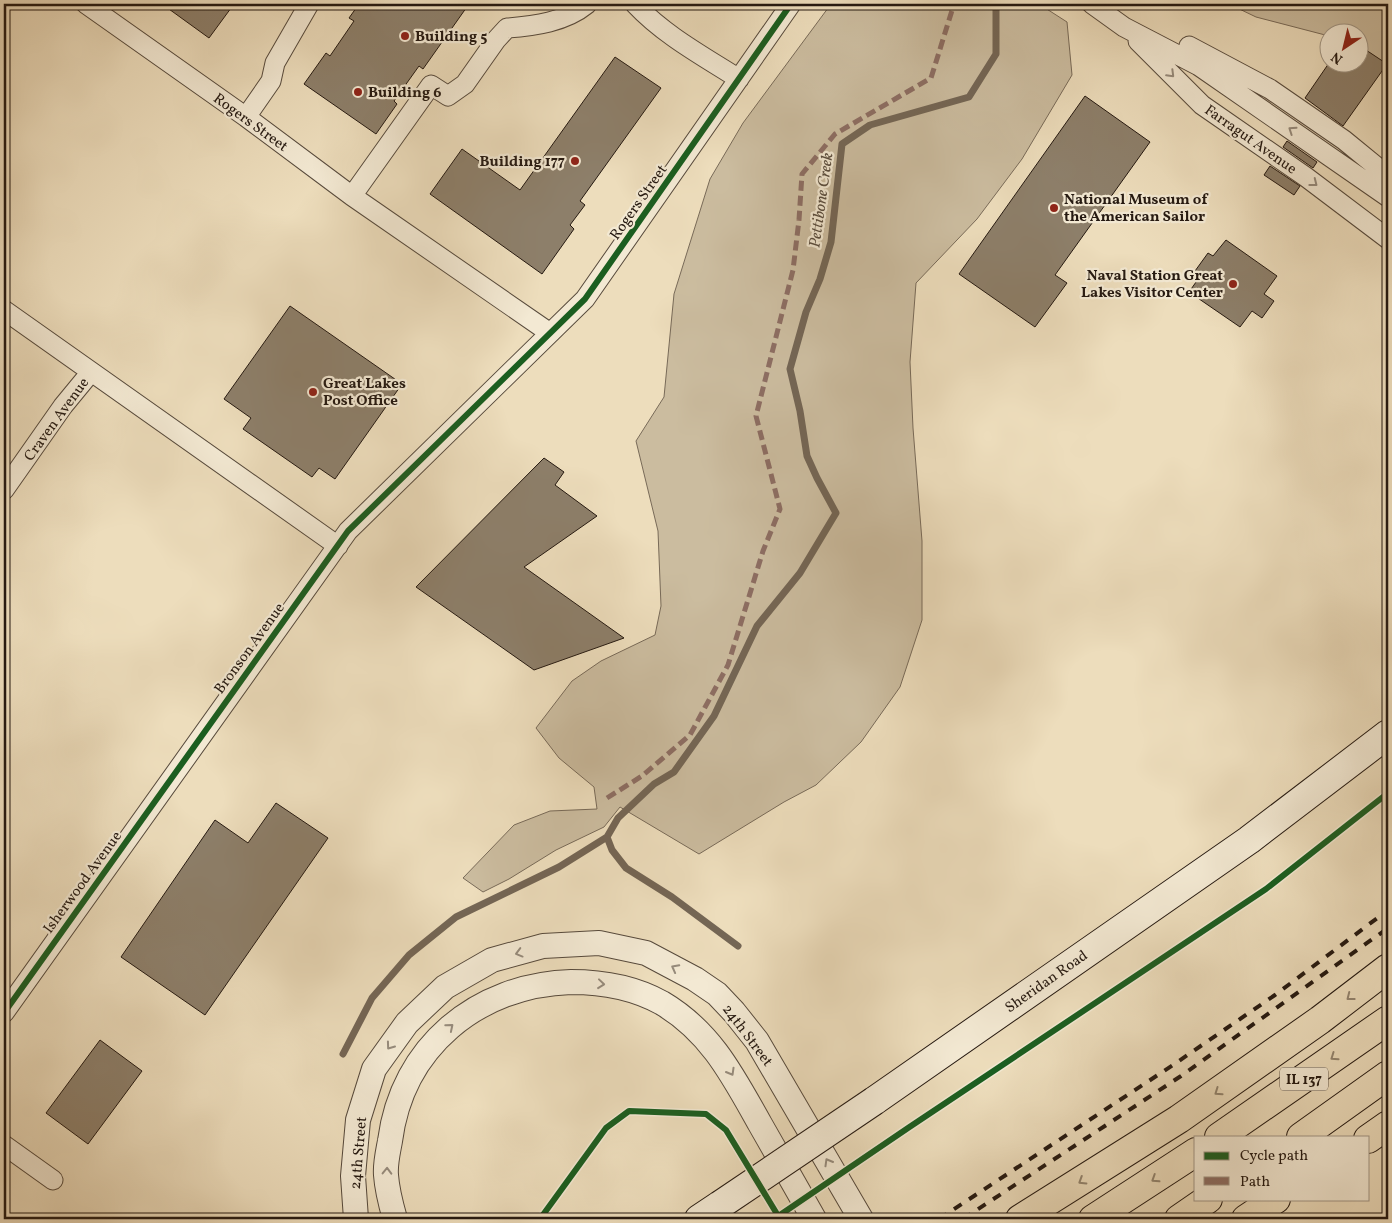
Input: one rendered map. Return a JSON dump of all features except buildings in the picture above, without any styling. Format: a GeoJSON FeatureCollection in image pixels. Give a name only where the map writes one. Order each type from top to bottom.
{"type":"FeatureCollection","features":[{"type":"Feature","properties":{"kind":"highway"},"geometry":{"type":"LineString","coordinates":[[1020,1219],[1179,1119],[1320,1020],[1388,968]]}},
{"type":"Feature","properties":{"kind":"highway","name":"IL 137"},"geometry":{"type":"LineString","coordinates":[[1219,1136],[1388,1020]]}},
{"type":"Feature","properties":{"kind":"highway","name":"IL 137"},"geometry":{"type":"LineString","coordinates":[[1302,1136],[1388,1075]]}},
{"type":"Feature","properties":{"kind":"highway"},"geometry":{"type":"LineString","coordinates":[[1370,1138],[1388,1125]]}},
{"type":"Feature","properties":{"kind":"highway"},"geometry":{"type":"LineString","coordinates":[[1093,1219],[1194,1153]]}},
{"type":"Feature","properties":{"kind":"highway"},"geometry":{"type":"LineString","coordinates":[[1178,1219],[1206,1200]]}},
{"type":"Feature","properties":{"kind":"highway"},"geometry":{"type":"LineString","coordinates":[[1246,1219],[1274,1200]]}},
{"type":"Feature","properties":{"kind":"main road","name":"Sheridan Road"},"geometry":{"type":"LineString","coordinates":[[709,1212],[874,1101],[1248,840],[1388,734]]}},
{"type":"Feature","properties":{"kind":"street","name":"Rogers Street"},"geometry":{"type":"LineString","coordinates":[[86,4],[246,117],[352,196],[550,333],[585,299],[792,4]]}},
{"type":"Feature","properties":{"kind":"street"},"geometry":{"type":"LineString","coordinates":[[246,117],[271,81],[275,63],[309,4]]}},
{"type":"Feature","properties":{"kind":"street"},"geometry":{"type":"LineString","coordinates":[[352,196],[431,85],[448,96],[465,84],[496,40],[507,28],[556,21],[578,11],[587,4]]}},
{"type":"Feature","properties":{"kind":"street"},"geometry":{"type":"LineString","coordinates":[[635,4],[649,19],[667,32],[739,79]]}},
{"type":"Feature","properties":{"kind":"street","name":"Farragut Avenue"},"geometry":{"type":"LineString","coordinates":[[1092,4],[1124,27],[1199,66],[1388,197]]}},
{"type":"Feature","properties":{"kind":"street","name":"Farragut Avenue"},"geometry":{"type":"LineString","coordinates":[[1124,27],[1183,43],[1270,89],[1344,140],[1388,176]]}},
{"type":"Feature","properties":{"kind":"street","name":"Farragut Avenue"},"geometry":{"type":"LineString","coordinates":[[1124,27],[1202,105],[1306,177],[1388,239]]}},
{"type":"Feature","properties":{"kind":"street"},"geometry":{"type":"LineString","coordinates":[[4,310],[338,546]]}},
{"type":"Feature","properties":{"kind":"street","name":"Bronson Avenue"},"geometry":{"type":"LineString","coordinates":[[181,765],[348,531],[550,333]]}},
{"type":"Feature","properties":{"kind":"street","name":"Craven Avenue"},"geometry":{"type":"LineString","coordinates":[[4,490],[64,406],[91,372]]}},
{"type":"Feature","properties":{"kind":"street","name":"Isherwood Avenue"},"geometry":{"type":"LineString","coordinates":[[4,1013],[181,765]]}},
{"type":"Feature","properties":{"kind":"street","name":"24th Street"},"geometry":{"type":"LineString","coordinates":[[356,1219],[353,1176],[358,1120],[374,1069],[407,1023],[445,987],[492,960],[543,946],[598,943],[646,953],[695,979],[716,994],[734,1012],[757,1041],[861,1219]]}},
{"type":"Feature","properties":{"kind":"street","name":"24th Street"},"geometry":{"type":"LineString","coordinates":[[395,1219],[386,1174],[392,1127],[402,1094],[416,1066],[429,1049],[445,1031],[469,1012],[511,992],[530,986],[584,982],[609,984],[661,1002],[706,1038],[726,1065],[814,1219]]}},
{"type":"Feature","properties":{"kind":"street"},"geometry":{"type":"LineString","coordinates":[[4,1145],[53,1180]]}},
{"type":"Feature","properties":{"kind":"shaded area"},"geometry":{"type":"Polygon","coordinates":[[[831,4],[1039,4],[1067,22],[1072,75],[1022,159],[977,219],[916,283],[910,362],[922,541],[922,620],[900,687],[861,742],[816,785],[784,802],[699,854],[620,807],[604,827],[556,850],[509,879],[483,892],[463,878],[514,825],[550,811],[597,809],[594,787],[559,758],[536,728],[572,681],[601,661],[655,635],[661,606],[658,531],[636,441],[664,397],[674,294],[710,179],[743,123],[831,4]]]}},
{"type":"Feature","properties":{"kind":"shaded area"},"geometry":{"type":"Polygon","coordinates":[[[1229,4],[1388,4],[1388,66],[1370,55],[1370,22],[1320,22],[1320,34],[1256,17],[1229,4]]]}},
{"type":"Feature","properties":{"kind":"waterway","name":"Pettibone Creek"},"geometry":{"type":"LineString","coordinates":[[343,1054],[372,998],[409,955],[456,917],[559,867],[607,837],[618,818],[654,784],[674,772],[714,716],[757,626],[800,573],[836,513],[807,456],[800,411],[790,369],[806,312],[820,279],[831,242],[842,144],[870,125],[969,97],[996,54],[996,4]]}},
{"type":"Feature","properties":{"kind":"waterway"},"geometry":{"type":"LineString","coordinates":[[607,837],[612,850],[626,868],[672,897],[738,946]]}},
{"type":"Feature","properties":{"kind":"railway"},"geometry":{"type":"LineString","coordinates":[[939,1219],[1173,1065],[1275,995],[1388,910]]}},
{"type":"Feature","properties":{"kind":"railway"},"geometry":{"type":"LineString","coordinates":[[963,1219],[1181,1076],[1388,928]]}},
{"type":"Feature","properties":{"kind":"marked path"},"geometry":{"type":"LineString","coordinates":[[607,798],[642,776],[690,735],[728,665],[763,551],[780,509],[756,416],[793,270],[802,174],[835,134],[931,78],[954,4]]}},
{"type":"Feature","properties":{"kind":"cycle path"},"geometry":{"type":"LineString","coordinates":[[4,1013],[348,531],[585,299],[791,4]]}},
{"type":"Feature","properties":{"kind":"cycle path"},"geometry":{"type":"LineString","coordinates":[[774,1219],[1266,889],[1388,793]]}},
{"type":"Feature","properties":{"kind":"cycle path"},"geometry":{"type":"LineString","coordinates":[[540,1219],[606,1128],[629,1111],[706,1114],[726,1130],[780,1219]]}},
{"type":"Feature","properties":{"kind":"place","name":"Building 5"},"geometry":{"type":"Point","coordinates":[405,36]}},
{"type":"Feature","properties":{"kind":"place","name":"Building 6"},"geometry":{"type":"Point","coordinates":[358,92]}},
{"type":"Feature","properties":{"kind":"place","name":"Building 177"},"geometry":{"type":"Point","coordinates":[575,161]}},
{"type":"Feature","properties":{"kind":"place","name":"National Museum of the American Sailor"},"geometry":{"type":"Point","coordinates":[1054,208]}},
{"type":"Feature","properties":{"kind":"place","name":"Naval Station Great Lakes Visitor Center"},"geometry":{"type":"Point","coordinates":[1233,284]}},
{"type":"Feature","properties":{"kind":"place","name":"Great Lakes Post Office"},"geometry":{"type":"Point","coordinates":[313,392]}}]}
